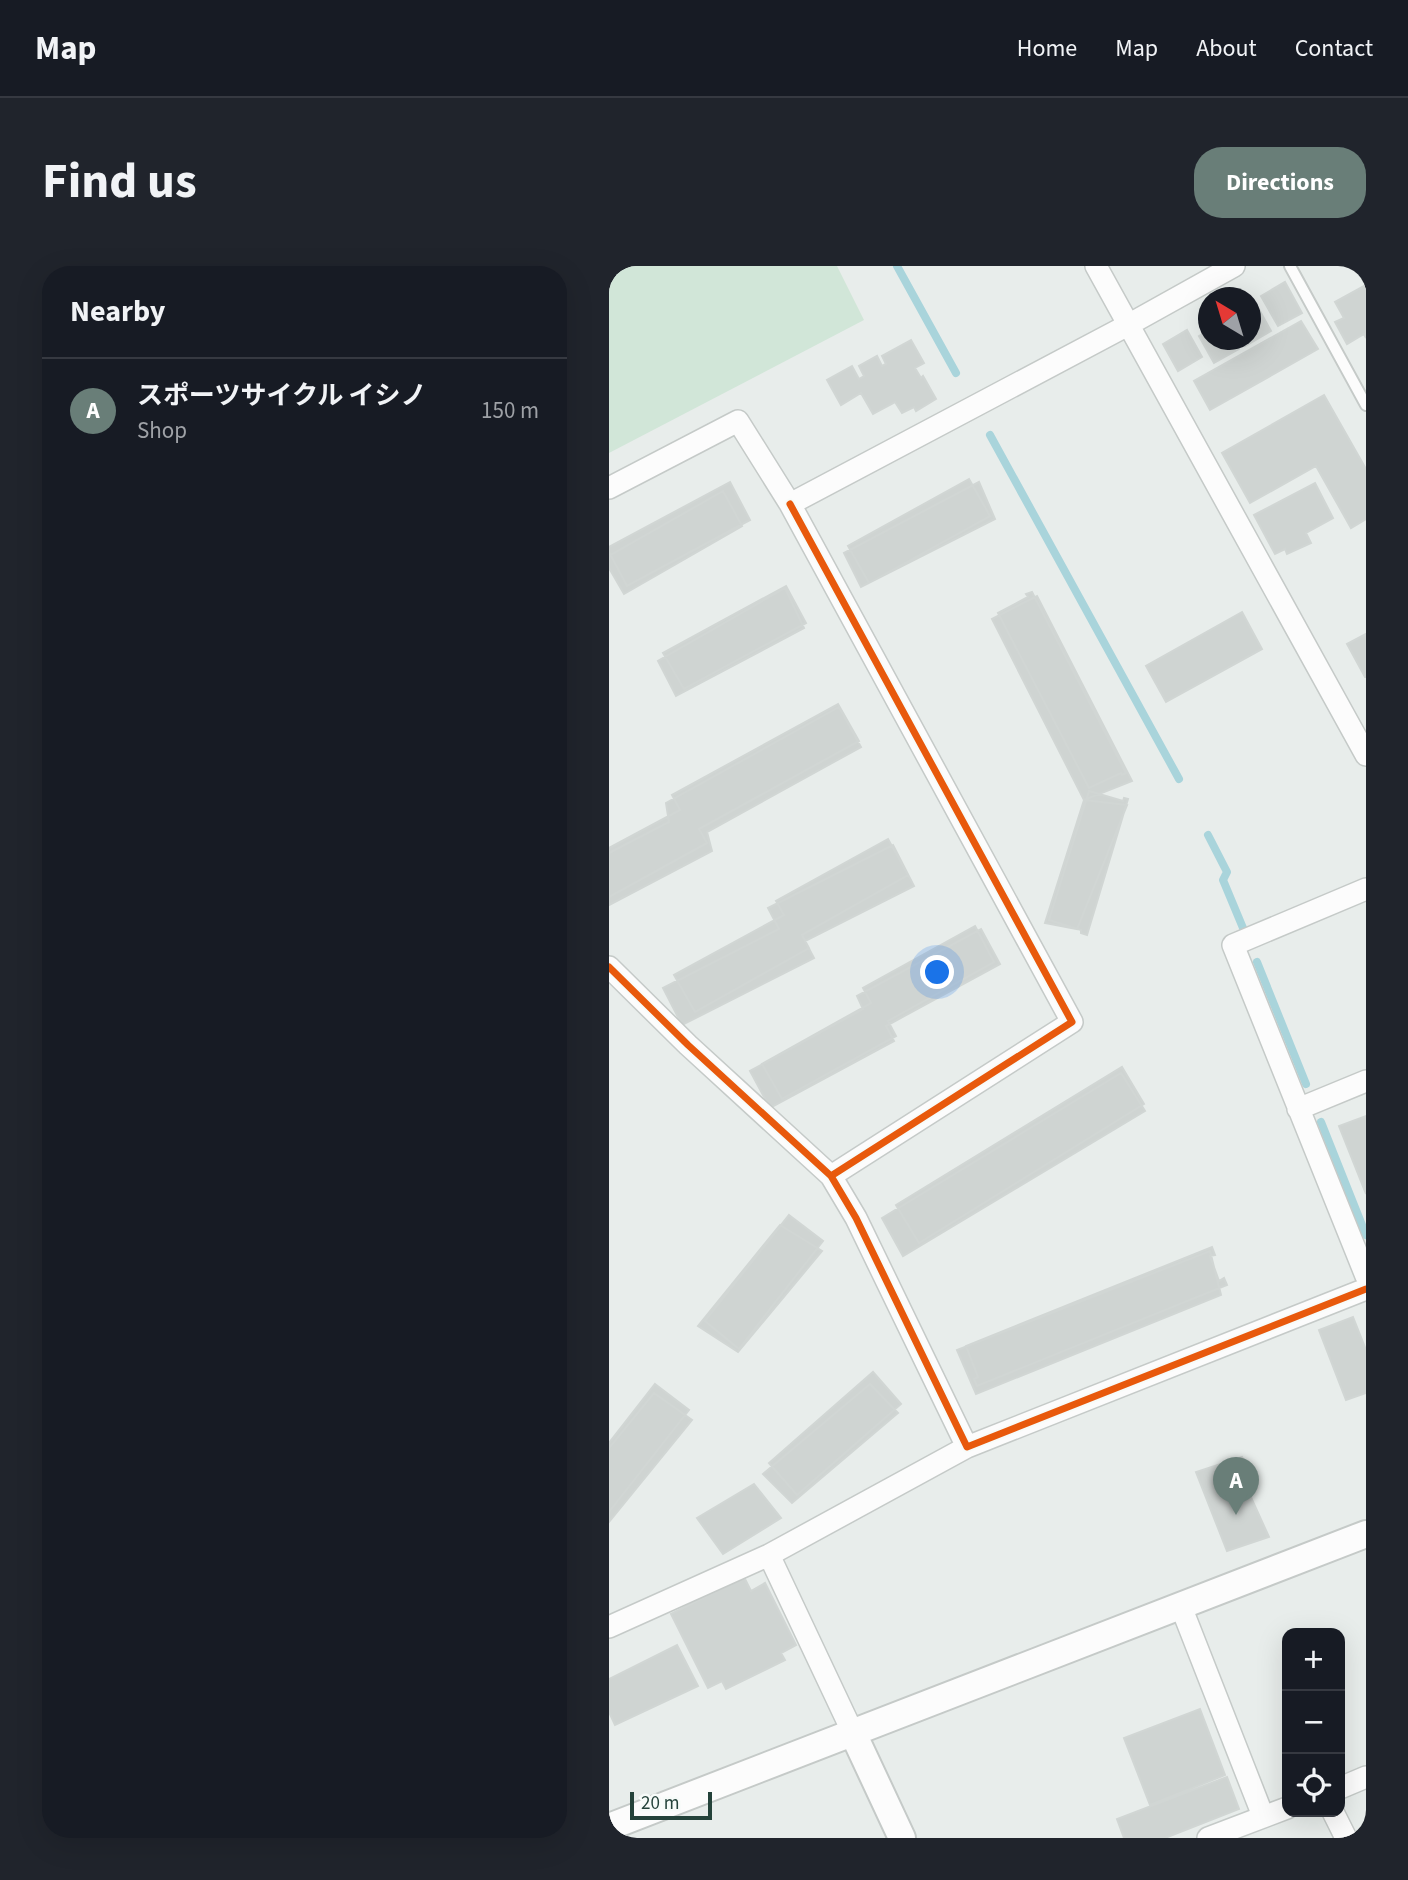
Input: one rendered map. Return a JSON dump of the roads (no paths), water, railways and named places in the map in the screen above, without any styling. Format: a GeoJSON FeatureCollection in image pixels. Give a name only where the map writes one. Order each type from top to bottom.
{"type":"FeatureCollection","features":[{"type":"Feature","properties":{"kind":"street"},"geometry":{"type":"LineString","coordinates":[[1097,266],[1366,755]]}},
{"type":"Feature","properties":{"kind":"street"},"geometry":{"type":"LineString","coordinates":[[790,504],[1234,266]]}},
{"type":"Feature","properties":{"kind":"street"},"geometry":{"type":"LineString","coordinates":[[609,488],[738,421],[790,504],[1072,1022],[831,1175]]}},
{"type":"Feature","properties":{"kind":"street"},"geometry":{"type":"LineString","coordinates":[[1366,889],[1233,945],[1366,1276]]}},
{"type":"Feature","properties":{"kind":"street"},"geometry":{"type":"LineString","coordinates":[[609,967],[688,1045],[831,1175],[856,1218],[967,1447]]}},
{"type":"Feature","properties":{"kind":"street"},"geometry":{"type":"LineString","coordinates":[[1298,1109],[1366,1081]]}},
{"type":"Feature","properties":{"kind":"street"},"geometry":{"type":"LineString","coordinates":[[609,1627],[769,1555],[967,1447],[1366,1289]]}},
{"type":"Feature","properties":{"kind":"street"},"geometry":{"type":"LineString","coordinates":[[609,1827],[1366,1534]]}},
{"type":"Feature","properties":{"kind":"street"},"geometry":{"type":"LineString","coordinates":[[769,1555],[902,1838]]}},
{"type":"Feature","properties":{"kind":"street"},"geometry":{"type":"LineString","coordinates":[[1180,1604],[1263,1816]]}},
{"type":"Feature","properties":{"kind":"street"},"geometry":{"type":"LineString","coordinates":[[1345,1786],[1366,1777]]}},
{"type":"Feature","properties":{"kind":"street"},"geometry":{"type":"LineString","coordinates":[[1208,1838],[1282,1810]]}},
{"type":"Feature","properties":{"kind":"street"},"geometry":{"type":"LineString","coordinates":[[1336,1817],[1346,1838]]}},
{"type":"Feature","properties":{"kind":"lane"},"geometry":{"type":"LineString","coordinates":[[1290,266],[1366,405]]}},
{"type":"Feature","properties":{"kind":"waterway"},"geometry":{"type":"LineString","coordinates":[[897,266],[956,373]]}},
{"type":"Feature","properties":{"kind":"waterway"},"geometry":{"type":"LineString","coordinates":[[990,435],[1179,779]]}},
{"type":"Feature","properties":{"kind":"waterway"},"geometry":{"type":"LineString","coordinates":[[1208,835],[1227,872],[1223,880],[1243,928]]}},
{"type":"Feature","properties":{"kind":"waterway"},"geometry":{"type":"LineString","coordinates":[[1257,962],[1306,1084]]}},
{"type":"Feature","properties":{"kind":"waterway"},"geometry":{"type":"LineString","coordinates":[[1321,1122],[1366,1235]]}},
{"type":"Feature","properties":{"kind":"place","name":"スポーツサイクル イシノ"},"geometry":{"type":"Point","coordinates":[1236,1515]}}]}
